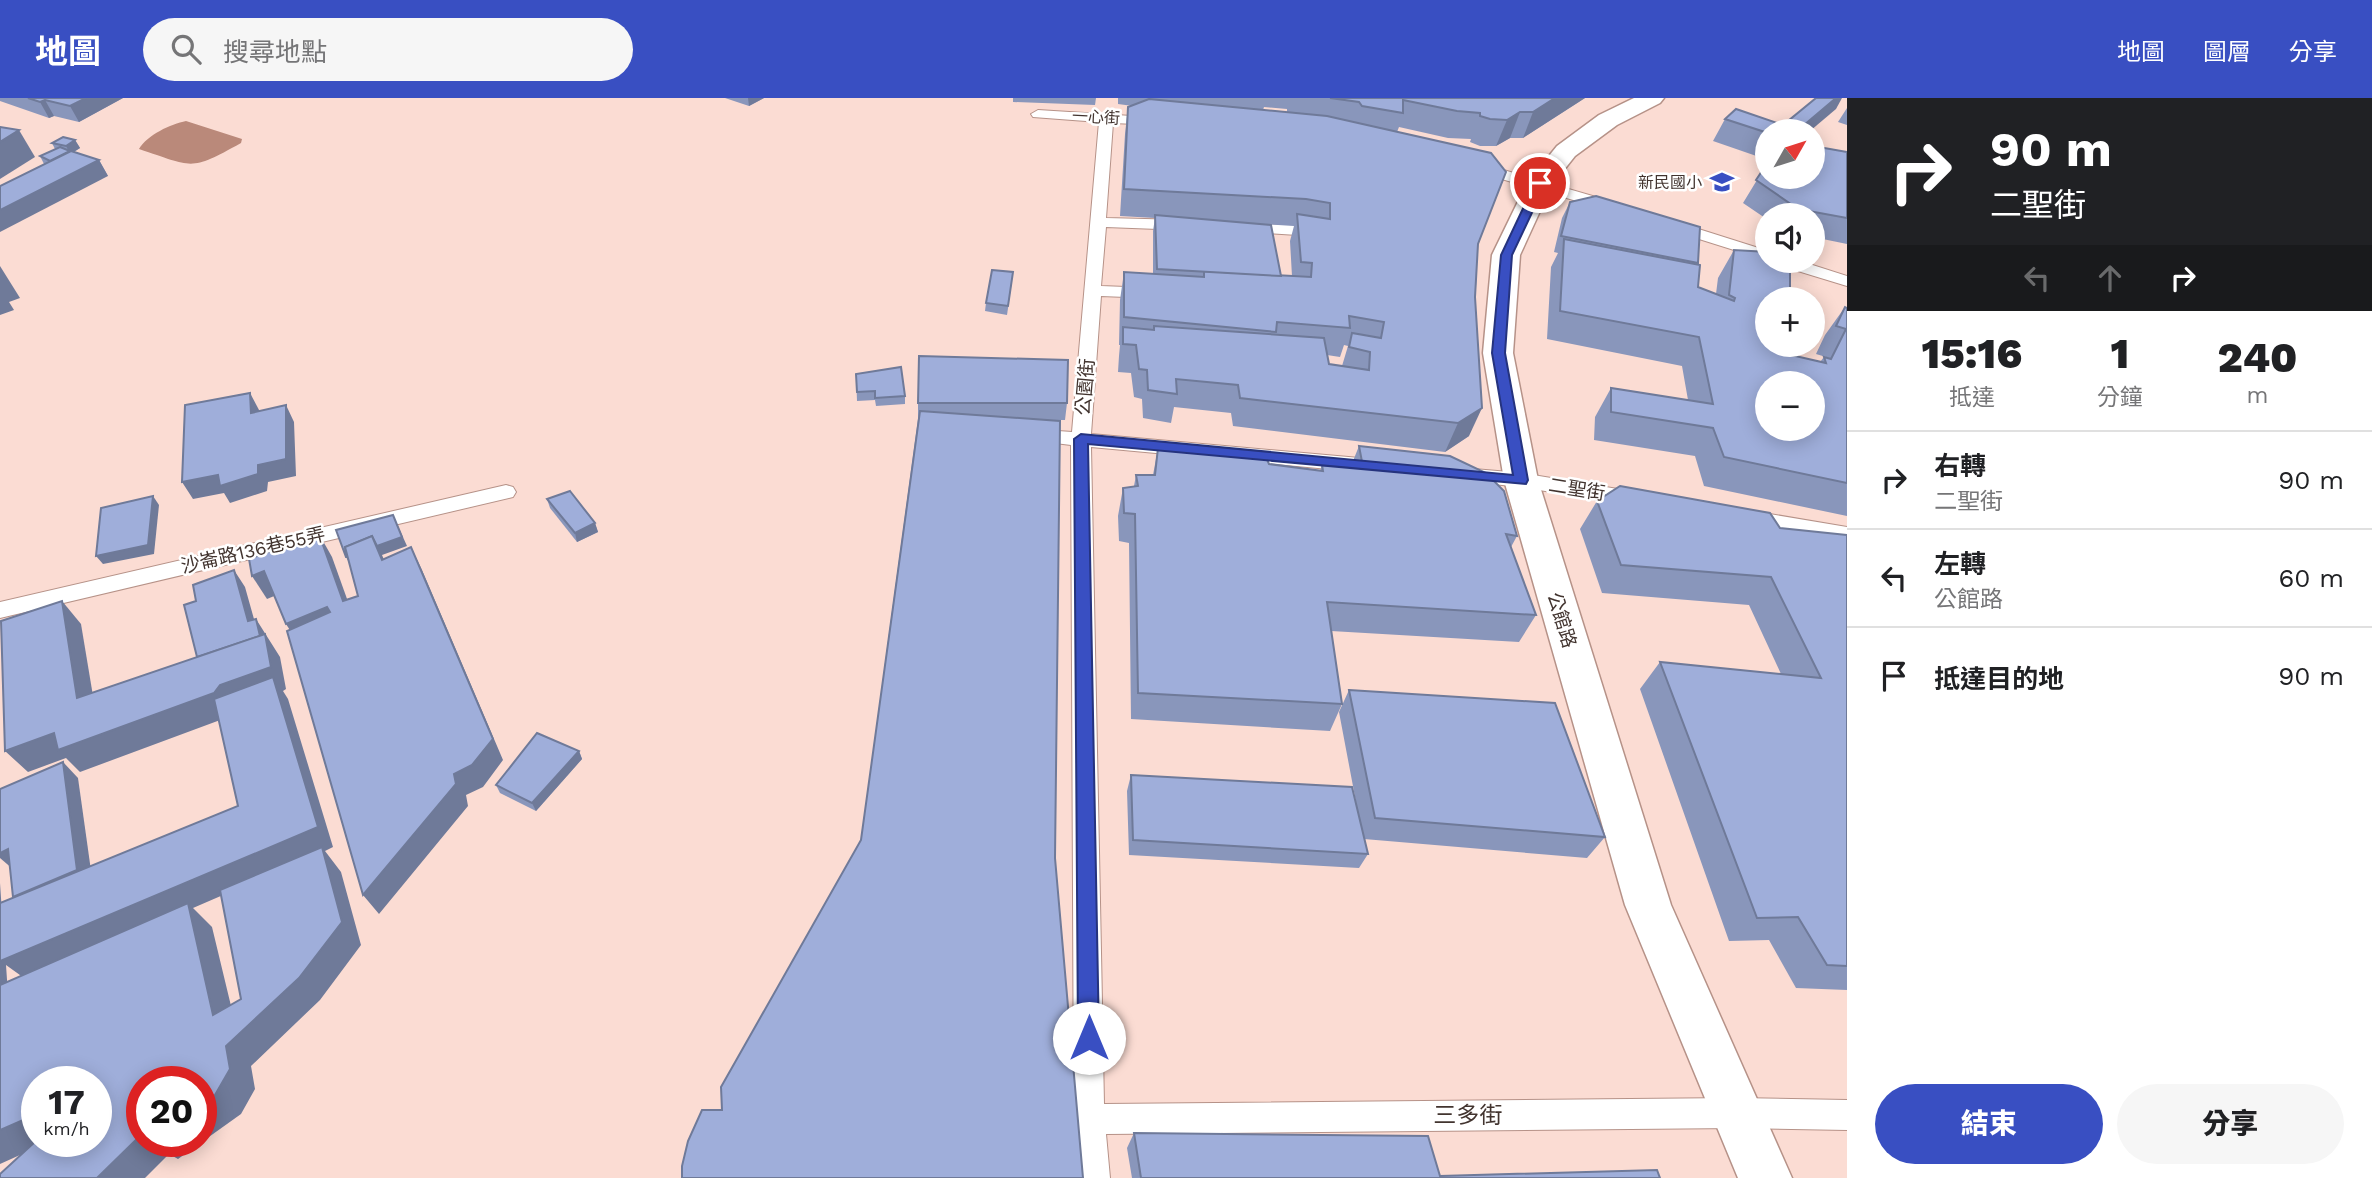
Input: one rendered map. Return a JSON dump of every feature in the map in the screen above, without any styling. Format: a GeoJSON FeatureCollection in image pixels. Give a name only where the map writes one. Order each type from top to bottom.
{"type":"FeatureCollection","features":[{"type":"Feature","properties":{"kind":"street","name":"公館路"},"geometry":{"type":"LineString","coordinates":[[1652,98],[1608,120],[1566,152],[1540,183],[1506,255],[1498,353],[1521,480],[1647,905],[1765,1178]]}},
{"type":"Feature","properties":{"kind":"lane","name":"一心街"},"geometry":{"type":"LineString","coordinates":[[1038,114],[1172,122]]}},
{"type":"Feature","properties":{"kind":"lane","name":"公園街"},"geometry":{"type":"LineString","coordinates":[[1094,1178],[1089,1119],[1081,439],[1106,117]]}},
{"type":"Feature","properties":{"kind":"lane"},"geometry":{"type":"LineString","coordinates":[[1464,164],[1540,183],[1629,211]]}},
{"type":"Feature","properties":{"kind":"lane"},"geometry":{"type":"LineString","coordinates":[[1654,219],[1755,252]]}},
{"type":"Feature","properties":{"kind":"lane"},"geometry":{"type":"LineString","coordinates":[[1098,222],[1205,226]]}},
{"type":"Feature","properties":{"kind":"lane"},"geometry":{"type":"LineString","coordinates":[[1232,227],[1312,231]]}},
{"type":"Feature","properties":{"kind":"lane"},"geometry":{"type":"LineString","coordinates":[[1822,273],[1847,281]]}},
{"type":"Feature","properties":{"kind":"lane"},"geometry":{"type":"LineString","coordinates":[[1093,290],[1173,293]]}},
{"type":"Feature","properties":{"kind":"lane"},"geometry":{"type":"LineString","coordinates":[[1012,433],[1397,468]]}},
{"type":"Feature","properties":{"kind":"lane","name":"二聖街"},"geometry":{"type":"LineString","coordinates":[[1438,472],[1521,480],[1657,503]]}},
{"type":"Feature","properties":{"kind":"lane","name":"沙崙路136巷55弄"},"geometry":{"type":"LineString","coordinates":[[0,610],[506,492]]}},
{"type":"Feature","properties":{"kind":"lane"},"geometry":{"type":"LineString","coordinates":[[1725,514],[1847,534]]}},
{"type":"Feature","properties":{"kind":"lane","name":"三多街"},"geometry":{"type":"LineString","coordinates":[[1089,1119],[1736,1113],[1847,1115]]}},
{"type":"Feature","properties":{"kind":"shaded area"},"geometry":{"type":"Polygon","coordinates":[[[186,121],[242,139],[241,143],[211,159],[191,164],[139,149],[160,131],[186,121]]]}},
{"type":"Feature","properties":{"kind":"building"},"geometry":{"type":"Polygon","coordinates":[[[28,98],[86,98],[70,106],[28,98]]]}},
{"type":"Feature","properties":{"kind":"building"},"geometry":{"type":"Polygon","coordinates":[[[1330,98],[1555,98],[1533,112],[1520,112],[1507,120],[1490,119],[1480,116],[1480,113],[1403,100],[1403,113],[1330,98]]]}},
{"type":"Feature","properties":{"kind":"building"},"geometry":{"type":"Polygon","coordinates":[[[1816,98],[1836,98],[1811,119],[1790,119],[1816,98]]]}},
{"type":"Feature","properties":{"kind":"building"},"geometry":{"type":"Polygon","coordinates":[[[1149,99],[1327,116],[1491,153],[1506,172],[1478,244],[1475,297],[1482,408],[1458,423],[1240,398],[1238,385],[1176,379],[1177,394],[1148,390],[1147,370],[1139,369],[1136,345],[1123,344],[1123,327],[1154,330],[1154,326],[1324,338],[1329,364],[1369,370],[1370,352],[1349,347],[1352,333],[1381,338],[1384,322],[1349,316],[1350,328],[1277,322],[1276,332],[1124,317],[1124,272],[1204,277],[1204,271],[1311,277],[1312,263],[1301,262],[1297,214],[1330,219],[1330,203],[1306,199],[1124,189],[1128,107],[1149,99]]]}},
{"type":"Feature","properties":{"kind":"building"},"geometry":{"type":"Polygon","coordinates":[[[1736,109],[1765,119],[1755,119],[1755,129],[1725,119],[1736,109]]]}},
{"type":"Feature","properties":{"kind":"building"},"geometry":{"type":"Polygon","coordinates":[[[0,127],[19,130],[0,142],[0,127]]]}},
{"type":"Feature","properties":{"kind":"building"},"geometry":{"type":"Polygon","coordinates":[[[63,137],[75,140],[66,146],[52,143],[63,137]]]}},
{"type":"Feature","properties":{"kind":"building"},"geometry":{"type":"Polygon","coordinates":[[[60,147],[70,151],[50,161],[40,156],[60,147]]]}},
{"type":"Feature","properties":{"kind":"building"},"geometry":{"type":"Polygon","coordinates":[[[1825,148],[1847,152],[1847,218],[1825,214],[1825,203],[1789,203],[1769,189],[1825,189],[1825,148]]]}},
{"type":"Feature","properties":{"kind":"building"},"geometry":{"type":"Polygon","coordinates":[[[71,151],[99,160],[0,210],[0,186],[71,151]]]}},
{"type":"Feature","properties":{"kind":"building"},"geometry":{"type":"Polygon","coordinates":[[[1596,196],[1700,227],[1698,263],[1561,236],[1570,202],[1596,196]]]}},
{"type":"Feature","properties":{"kind":"building"},"geometry":{"type":"Polygon","coordinates":[[[1155,215],[1271,225],[1281,276],[1157,269],[1155,215]]]}},
{"type":"Feature","properties":{"kind":"building"},"geometry":{"type":"Polygon","coordinates":[[[1564,239],[1700,265],[1698,287],[1734,301],[1735,298],[1729,295],[1734,250],[1755,251],[1755,273],[1790,273],[1790,287],[1755,287],[1755,357],[1800,357],[1826,363],[1824,357],[1831,359],[1846,329],[1836,326],[1845,307],[1847,308],[1847,483],[1724,457],[1713,428],[1611,412],[1611,388],[1713,404],[1699,337],[1560,311],[1564,239]]]}},
{"type":"Feature","properties":{"kind":"building"},"geometry":{"type":"Polygon","coordinates":[[[992,270],[1013,272],[1008,306],[986,303],[992,270]]]}},
{"type":"Feature","properties":{"kind":"building"},"geometry":{"type":"Polygon","coordinates":[[[919,356],[1068,360],[1067,403],[918,403],[919,356]]]}},
{"type":"Feature","properties":{"kind":"building"},"geometry":{"type":"Polygon","coordinates":[[[901,367],[905,396],[875,398],[875,391],[857,392],[856,374],[901,367]]]}},
{"type":"Feature","properties":{"kind":"building"},"geometry":{"type":"Polygon","coordinates":[[[250,393],[251,413],[286,405],[286,459],[258,465],[258,474],[220,486],[218,475],[182,482],[185,405],[250,393]]]}},
{"type":"Feature","properties":{"kind":"building"},"geometry":{"type":"Polygon","coordinates":[[[920,411],[1060,421],[1055,858],[1083,1178],[682,1178],[688,1141],[702,1110],[722,1110],[721,1087],[861,840],[920,411]]]}},
{"type":"Feature","properties":{"kind":"building"},"geometry":{"type":"Polygon","coordinates":[[[1359,446],[1450,456],[1486,473],[1504,491],[1517,536],[1506,534],[1536,615],[1327,602],[1342,704],[1138,693],[1135,514],[1124,513],[1123,488],[1138,486],[1136,475],[1155,475],[1158,448],[1265,455],[1269,464],[1323,471],[1322,465],[1363,467],[1359,446]]]}},
{"type":"Feature","properties":{"kind":"building"},"geometry":{"type":"Polygon","coordinates":[[[1620,486],[1770,513],[1780,528],[1847,535],[1847,966],[1827,965],[1798,917],[1757,918],[1660,662],[1821,678],[1771,577],[1621,565],[1597,501],[1620,486]]]}},
{"type":"Feature","properties":{"kind":"building"},"geometry":{"type":"Polygon","coordinates":[[[570,491],[595,523],[575,533],[547,499],[570,491]]]}},
{"type":"Feature","properties":{"kind":"building"},"geometry":{"type":"Polygon","coordinates":[[[153,496],[148,545],[96,556],[101,508],[153,496]]]}},
{"type":"Feature","properties":{"kind":"building"},"geometry":{"type":"Polygon","coordinates":[[[393,515],[402,537],[377,546],[372,536],[345,547],[346,557],[336,530],[393,515]]]}},
{"type":"Feature","properties":{"kind":"building"},"geometry":{"type":"Polygon","coordinates":[[[319,534],[343,601],[358,596],[345,547],[372,536],[382,560],[411,547],[493,739],[472,765],[454,774],[456,784],[363,895],[287,631],[330,612],[327,607],[286,624],[264,571],[252,576],[249,559],[319,534]]]}},
{"type":"Feature","properties":{"kind":"building"},"geometry":{"type":"Polygon","coordinates":[[[234,570],[248,621],[256,619],[260,636],[197,657],[184,605],[196,601],[193,585],[234,570]]]}},
{"type":"Feature","properties":{"kind":"building"},"geometry":{"type":"Polygon","coordinates":[[[62,601],[77,698],[265,634],[271,667],[220,685],[214,693],[58,750],[54,733],[5,751],[1,621],[62,601]]]}},
{"type":"Feature","properties":{"kind":"building"},"geometry":{"type":"Polygon","coordinates":[[[273,677],[318,827],[0,961],[0,903],[238,806],[214,699],[273,677]]]}},
{"type":"Feature","properties":{"kind":"building"},"geometry":{"type":"Polygon","coordinates":[[[1349,690],[1555,703],[1605,837],[1375,818],[1349,690]]]}},
{"type":"Feature","properties":{"kind":"building"},"geometry":{"type":"Polygon","coordinates":[[[537,733],[579,751],[532,803],[496,785],[537,733]]]}},
{"type":"Feature","properties":{"kind":"building"},"geometry":{"type":"Polygon","coordinates":[[[63,762],[77,870],[13,897],[8,849],[0,853],[0,789],[63,762]]]}},
{"type":"Feature","properties":{"kind":"building"},"geometry":{"type":"Polygon","coordinates":[[[1131,775],[1352,787],[1368,854],[1133,840],[1131,775]]]}},
{"type":"Feature","properties":{"kind":"building"},"geometry":{"type":"Polygon","coordinates":[[[322,847],[342,922],[299,978],[226,1046],[230,1069],[217,1092],[217,1066],[126,1066],[126,1150],[97,1178],[0,1178],[0,1174],[21,1155],[21,1157],[112,1157],[112,1066],[21,1066],[21,1121],[0,1130],[0,985],[188,903],[213,1015],[241,999],[220,890],[322,847]]]}},
{"type":"Feature","properties":{"kind":"building"},"geometry":{"type":"Polygon","coordinates":[[[1134,1133],[1428,1136],[1440,1176],[1657,1170],[1660,1178],[1141,1178],[1134,1133]]]}},
{"type":"Feature","properties":{"kind":"place","name":"新民國小"},"geometry":{"type":"Point","coordinates":[1722,182]}},
{"type":"Feature","properties":{"kind":"route"},"geometry":{"type":"LineString","coordinates":[[1089,1038],[1081,439],[1521,480],[1498,353],[1506,255],[1540,183]]}}]}
